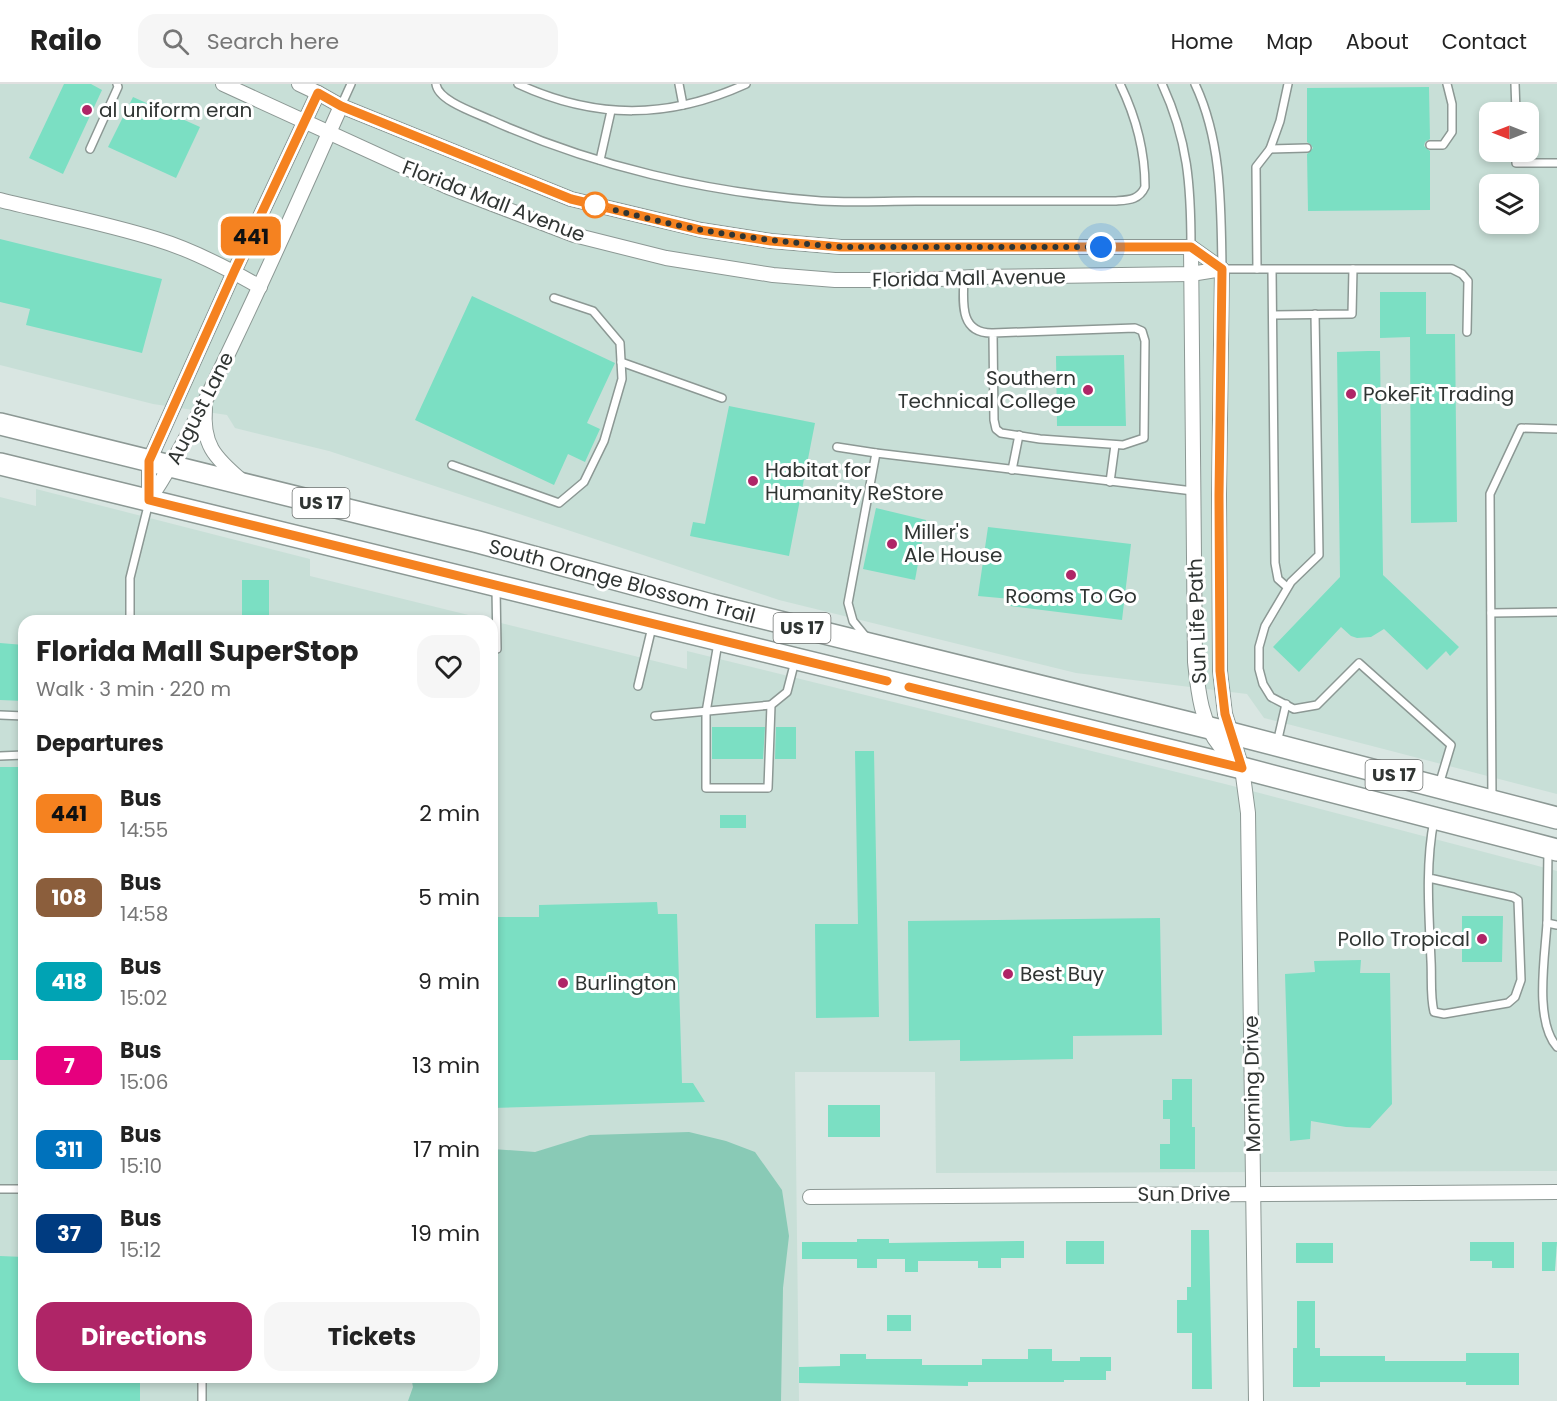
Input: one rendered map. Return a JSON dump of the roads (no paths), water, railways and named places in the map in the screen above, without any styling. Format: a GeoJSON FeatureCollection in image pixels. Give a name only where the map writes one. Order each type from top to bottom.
{"type":"FeatureCollection","features":[{"type":"Feature","properties":{"kind":"main road","name":"South Orange Blossom Trail"},"geometry":{"type":"LineString","coordinates":[[0,424],[478,542],[684,599],[1230,733],[1557,818]]}},
{"type":"Feature","properties":{"kind":"main road","name":"South Orange Blossom Trail"},"geometry":{"type":"LineString","coordinates":[[0,464],[1242,768],[1552,849]]}},
{"type":"Feature","properties":{"kind":"street","name":"Florida Mall Avenue"},"geometry":{"type":"LineString","coordinates":[[223,84],[448,187],[574,235],[666,258],[806,278],[922,280],[1191,274],[1222,269]]}},
{"type":"Feature","properties":{"kind":"street","name":"Florida Mall Avenue"},"geometry":{"type":"LineString","coordinates":[[299,84],[320,88],[341,106],[571,199],[700,230],[771,241],[841,247],[1191,247]]}},
{"type":"Feature","properties":{"kind":"street","name":"August Lane"},"geometry":{"type":"LineString","coordinates":[[149,500],[149,461],[320,88]]}},
{"type":"Feature","properties":{"kind":"street","name":"August Lane"},"geometry":{"type":"LineString","coordinates":[[149,500],[172,466],[206,402],[341,106]]}},
{"type":"Feature","properties":{"kind":"street"},"geometry":{"type":"LineString","coordinates":[[0,200],[156,239],[193,252],[260,287]]}},
{"type":"Feature","properties":{"kind":"street"},"geometry":{"type":"LineString","coordinates":[[1191,247],[1222,269]]}},
{"type":"Feature","properties":{"kind":"street","name":"Sun Life Path"},"geometry":{"type":"LineString","coordinates":[[1191,247],[1195,662],[1203,709],[1209,728],[1220,746],[1242,768]]}},
{"type":"Feature","properties":{"kind":"street","name":"Sun Life Path"},"geometry":{"type":"LineString","coordinates":[[1222,269],[1219,495],[1220,671],[1225,714],[1242,768]]}},
{"type":"Feature","properties":{"kind":"street"},"geometry":{"type":"LineString","coordinates":[[206,402],[204,426],[209,448],[247,485]]}},
{"type":"Feature","properties":{"kind":"street"},"geometry":{"type":"LineString","coordinates":[[1193,491],[1219,495]]}},
{"type":"Feature","properties":{"kind":"street","name":"Morning Drive"},"geometry":{"type":"LineString","coordinates":[[1242,768],[1248,813],[1256,1401]]}},
{"type":"Feature","properties":{"kind":"street","name":"Sun Drive"},"geometry":{"type":"LineString","coordinates":[[810,1197],[1557,1192]]}},
{"type":"Feature","properties":{"kind":"lane"},"geometry":{"type":"LineString","coordinates":[[90,148],[117,84]]}},
{"type":"Feature","properties":{"kind":"lane"},"geometry":{"type":"LineString","coordinates":[[341,106],[351,84]]}},
{"type":"Feature","properties":{"kind":"lane"},"geometry":{"type":"LineString","coordinates":[[436,84],[437,90],[444,98],[479,115],[533,139],[600,160],[660,176],[733,190],[822,201],[1128,200],[1136,198],[1145,187],[1145,177],[1138,129],[1120,84]]}},
{"type":"Feature","properties":{"kind":"lane"},"geometry":{"type":"LineString","coordinates":[[518,84],[581,106],[611,111],[646,111],[683,105],[714,97],[746,84]]}},
{"type":"Feature","properties":{"kind":"lane"},"geometry":{"type":"LineString","coordinates":[[678,84],[683,105]]}},
{"type":"Feature","properties":{"kind":"lane"},"geometry":{"type":"LineString","coordinates":[[1162,84],[1184,143],[1191,195],[1191,247]]}},
{"type":"Feature","properties":{"kind":"lane"},"geometry":{"type":"LineString","coordinates":[[1195,84],[1201,95],[1212,139],[1220,185],[1222,269],[1452,269],[1462,274],[1467,281],[1467,332]]}},
{"type":"Feature","properties":{"kind":"lane"},"geometry":{"type":"LineString","coordinates":[[1257,269],[1256,167],[1269,149],[1280,121],[1288,84]]}},
{"type":"Feature","properties":{"kind":"lane"},"geometry":{"type":"LineString","coordinates":[[1430,145],[1443,145],[1452,132],[1452,104],[1447,84]]}},
{"type":"Feature","properties":{"kind":"lane"},"geometry":{"type":"LineString","coordinates":[[1515,84],[1516,102]]}},
{"type":"Feature","properties":{"kind":"lane"},"geometry":{"type":"LineString","coordinates":[[600,160],[611,111]]}},
{"type":"Feature","properties":{"kind":"lane"},"geometry":{"type":"LineString","coordinates":[[1269,149],[1307,148]]}},
{"type":"Feature","properties":{"kind":"lane"},"geometry":{"type":"LineString","coordinates":[[1516,162],[1557,163]]}},
{"type":"Feature","properties":{"kind":"lane"},"geometry":{"type":"LineString","coordinates":[[1273,315],[1352,314],[1353,269]]}},
{"type":"Feature","properties":{"kind":"lane"},"geometry":{"type":"LineString","coordinates":[[1272,270],[1275,563],[1278,579],[1287,587]]}},
{"type":"Feature","properties":{"kind":"lane"},"geometry":{"type":"LineString","coordinates":[[964,278],[962,305],[967,321],[977,330],[993,333],[1135,327],[1142,331],[1145,341],[1144,438],[1123,446],[1001,433],[996,429],[994,420],[993,333]]}},
{"type":"Feature","properties":{"kind":"lane"},"geometry":{"type":"LineString","coordinates":[[452,465],[558,503],[585,482],[604,441],[622,379],[620,343],[593,311],[554,298]]}},
{"type":"Feature","properties":{"kind":"lane"},"geometry":{"type":"LineString","coordinates":[[1315,314],[1319,555],[1287,587],[1265,626],[1259,647],[1259,669],[1263,684],[1271,697],[1294,709],[1317,705],[1359,663],[1451,745],[1438,787]]}},
{"type":"Feature","properties":{"kind":"lane"},"geometry":{"type":"LineString","coordinates":[[621,362],[722,398]]}},
{"type":"Feature","properties":{"kind":"lane"},"geometry":{"type":"LineString","coordinates":[[1492,801],[1490,494],[1521,428],[1557,429]]}},
{"type":"Feature","properties":{"kind":"lane"},"geometry":{"type":"LineString","coordinates":[[1012,470],[1018,435]]}},
{"type":"Feature","properties":{"kind":"lane"},"geometry":{"type":"LineString","coordinates":[[1110,482],[1115,445]]}},
{"type":"Feature","properties":{"kind":"lane"},"geometry":{"type":"LineString","coordinates":[[837,447],[1193,491]]}},
{"type":"Feature","properties":{"kind":"lane"},"geometry":{"type":"LineString","coordinates":[[873,646],[853,621],[848,603],[876,453]]}},
{"type":"Feature","properties":{"kind":"lane"},"geometry":{"type":"LineString","coordinates":[[130,615],[130,578],[149,500]]}},
{"type":"Feature","properties":{"kind":"lane"},"geometry":{"type":"LineString","coordinates":[[496,585],[496,615]]}},
{"type":"Feature","properties":{"kind":"lane"},"geometry":{"type":"LineString","coordinates":[[1491,613],[1557,612]]}},
{"type":"Feature","properties":{"kind":"lane"},"geometry":{"type":"LineString","coordinates":[[638,686],[653,624]]}},
{"type":"Feature","properties":{"kind":"lane"},"geometry":{"type":"LineString","coordinates":[[718,640],[706,712],[706,788],[768,788],[771,705]]}},
{"type":"Feature","properties":{"kind":"lane"},"geometry":{"type":"LineString","coordinates":[[655,716],[771,705],[787,692],[795,659]]}},
{"type":"Feature","properties":{"kind":"lane"},"geometry":{"type":"LineString","coordinates":[[1277,745],[1286,705]]}},
{"type":"Feature","properties":{"kind":"lane"},"geometry":{"type":"LineString","coordinates":[[0,716],[18,716]]}},
{"type":"Feature","properties":{"kind":"lane"},"geometry":{"type":"LineString","coordinates":[[0,756],[18,755]]}},
{"type":"Feature","properties":{"kind":"lane"},"geometry":{"type":"LineString","coordinates":[[1429,878],[1518,900],[1521,980],[1515,997],[1508,1003],[1444,1014],[1434,1012],[1429,878],[1435,818]]}},
{"type":"Feature","properties":{"kind":"lane"},"geometry":{"type":"LineString","coordinates":[[1552,849],[1544,970],[1545,1025],[1557,1047]]}},
{"type":"Feature","properties":{"kind":"lane"},"geometry":{"type":"LineString","coordinates":[[1547,923],[1557,925]]}},
{"type":"Feature","properties":{"kind":"lane"},"geometry":{"type":"LineString","coordinates":[[0,1189],[18,1189]]}},
{"type":"Feature","properties":{"kind":"lane"},"geometry":{"type":"LineString","coordinates":[[202,1383],[202,1401]]}},
{"type":"Feature","properties":{"kind":"place","name":"al uniform eran"},"geometry":{"type":"Point","coordinates":[87,110]}},
{"type":"Feature","properties":{"kind":"place","name":"Southern Technical College"},"geometry":{"type":"Point","coordinates":[1088,390]}},
{"type":"Feature","properties":{"kind":"place","name":"PokeFit Trading"},"geometry":{"type":"Point","coordinates":[1351,394]}},
{"type":"Feature","properties":{"kind":"place","name":"Habitat for Humanity ReStore"},"geometry":{"type":"Point","coordinates":[753,481]}},
{"type":"Feature","properties":{"kind":"place","name":"Miller's Ale House"},"geometry":{"type":"Point","coordinates":[892,544]}},
{"type":"Feature","properties":{"kind":"place","name":"Rooms To Go"},"geometry":{"type":"Point","coordinates":[1071,575]}},
{"type":"Feature","properties":{"kind":"place","name":"Pollo Tropical"},"geometry":{"type":"Point","coordinates":[1482,939]}},
{"type":"Feature","properties":{"kind":"place","name":"Best Buy"},"geometry":{"type":"Point","coordinates":[1008,974]}},
{"type":"Feature","properties":{"kind":"place","name":"Burlington"},"geometry":{"type":"Point","coordinates":[563,983]}}]}
